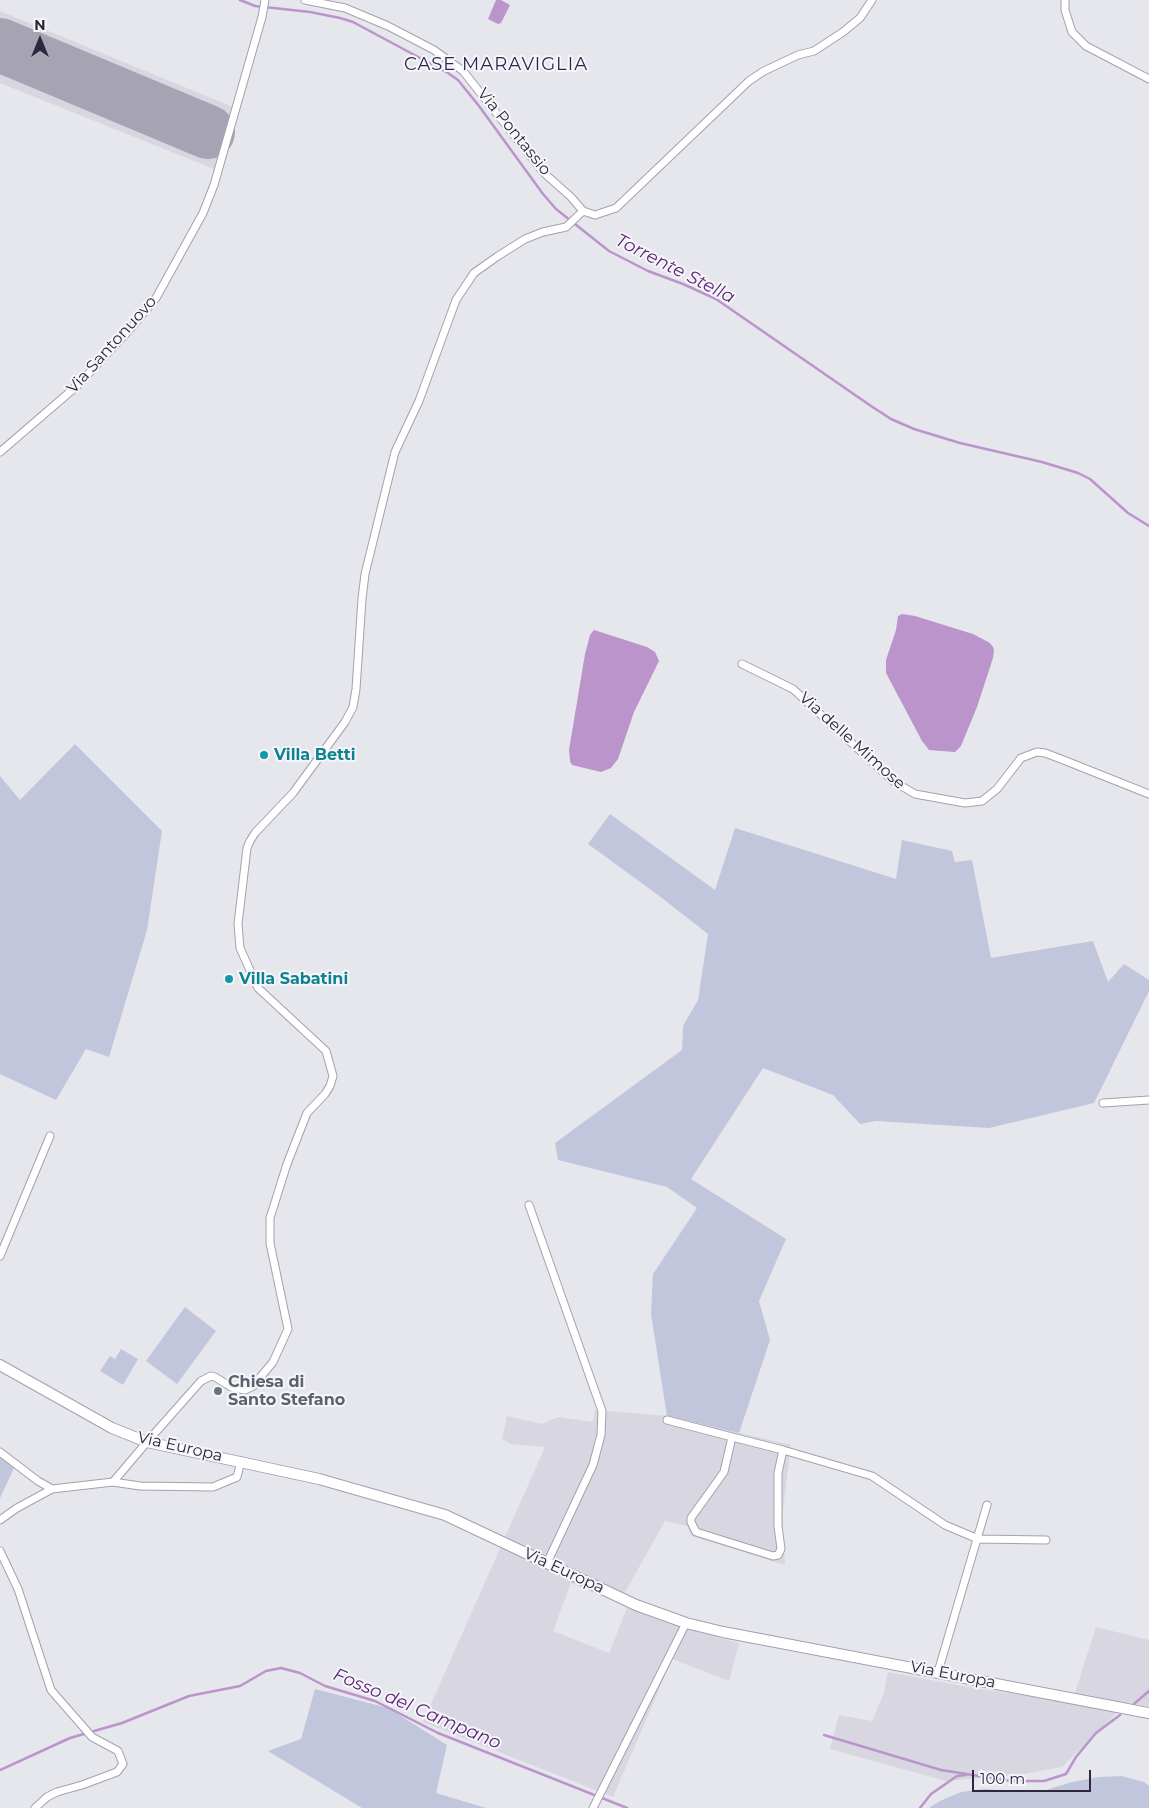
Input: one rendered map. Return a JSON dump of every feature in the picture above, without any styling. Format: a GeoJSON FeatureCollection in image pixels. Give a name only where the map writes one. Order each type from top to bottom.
{"type":"FeatureCollection","features":[{"type":"Feature","properties":{"kind":"main road","name":"Via Europa"},"geometry":{"type":"LineString","coordinates":[[0,1365],[112,1428],[146,1442],[319,1479],[445,1515],[636,1605],[686,1623],[723,1632],[1149,1714]]}},
{"type":"Feature","properties":{"kind":"street","name":"Via Santonuovo"},"geometry":{"type":"LineString","coordinates":[[0,452],[78,386],[132,328],[156,298],[203,213],[214,185],[262,17],[265,0]]}},
{"type":"Feature","properties":{"kind":"street","name":"Via Pontassio"},"geometry":{"type":"LineString","coordinates":[[305,0],[345,8],[388,26],[434,50],[463,71],[544,173],[571,197],[580,214]]}},
{"type":"Feature","properties":{"kind":"street"},"geometry":{"type":"LineString","coordinates":[[113,1482],[201,1381],[211,1376],[231,1387],[245,1390],[258,1382],[273,1362],[288,1329],[270,1244],[270,1218],[287,1164],[307,1113],[325,1094],[333,1076],[326,1051],[258,988],[240,948],[238,924],[244,868],[250,840],[293,793],[345,722],[353,707],[365,574],[395,452],[419,401],[456,300],[474,273],[512,246],[543,232],[566,227],[580,214],[595,215],[616,208],[749,81],[764,71],[798,55],[814,51],[843,32],[860,18],[872,0]]}},
{"type":"Feature","properties":{"kind":"street"},"geometry":{"type":"LineString","coordinates":[[1065,0],[1065,10],[1072,32],[1086,46],[1149,79]]}},
{"type":"Feature","properties":{"kind":"street","name":"Via delle Mimose"},"geometry":{"type":"LineString","coordinates":[[742,664],[793,689],[893,781],[915,794],[966,803],[982,801],[997,789],[1021,758],[1037,752],[1149,794]]}},
{"type":"Feature","properties":{"kind":"street"},"geometry":{"type":"LineString","coordinates":[[1103,1104],[1149,1100]]}},
{"type":"Feature","properties":{"kind":"street"},"geometry":{"type":"LineString","coordinates":[[0,1256],[50,1136]]}},
{"type":"Feature","properties":{"kind":"street"},"geometry":{"type":"LineString","coordinates":[[529,1205],[602,1411],[600,1435],[593,1465],[547,1563]]}},
{"type":"Feature","properties":{"kind":"street"},"geometry":{"type":"LineString","coordinates":[[667,1420],[783,1450],[872,1476],[946,1525],[978,1539],[1046,1540]]}},
{"type":"Feature","properties":{"kind":"street"},"geometry":{"type":"LineString","coordinates":[[732,1437],[724,1472],[690,1522],[696,1532],[701,1535],[773,1556],[778,1555],[781,1549],[778,1526],[778,1473],[783,1450]]}},
{"type":"Feature","properties":{"kind":"street"},"geometry":{"type":"LineString","coordinates":[[0,1452],[38,1481],[52,1489]]}},
{"type":"Feature","properties":{"kind":"street"},"geometry":{"type":"LineString","coordinates":[[0,1520],[17,1508],[52,1489],[113,1482],[140,1486],[213,1487],[236,1477],[241,1461]]}},
{"type":"Feature","properties":{"kind":"street"},"geometry":{"type":"LineString","coordinates":[[938,1672],[987,1506]]}},
{"type":"Feature","properties":{"kind":"street"},"geometry":{"type":"LineString","coordinates":[[0,1551],[18,1589],[51,1690],[92,1737],[118,1751],[122,1764],[117,1772],[57,1792],[47,1797],[35,1808]]}},
{"type":"Feature","properties":{"kind":"street"},"geometry":{"type":"LineString","coordinates":[[593,1808],[686,1623]]}},
{"type":"Feature","properties":{"kind":"shaded area"},"geometry":{"type":"Polygon","coordinates":[[[496,0],[501,0],[510,5],[501,23],[498,24],[488,19],[496,0]]]}},
{"type":"Feature","properties":{"kind":"shaded area"},"geometry":{"type":"Polygon","coordinates":[[[0,11],[233,107],[214,169],[0,83],[0,11]]]}},
{"type":"Feature","properties":{"kind":"shaded area"},"geometry":{"type":"Polygon","coordinates":[[[902,614],[915,616],[973,634],[990,643],[993,647],[993,658],[977,707],[961,746],[955,752],[929,750],[922,741],[886,673],[886,660],[896,630],[898,616],[902,614]]]}},
{"type":"Feature","properties":{"kind":"shaded area"},"geometry":{"type":"Polygon","coordinates":[[[594,630],[647,647],[655,652],[659,661],[634,712],[618,759],[611,768],[601,772],[572,765],[569,750],[585,654],[590,635],[594,630]]]}},
{"type":"Feature","properties":{"kind":"shaded area"},"geometry":{"type":"Polygon","coordinates":[[[75,744],[162,831],[147,930],[109,1057],[86,1049],[56,1100],[0,1074],[0,776],[20,800],[75,744]]]}},
{"type":"Feature","properties":{"kind":"shaded area"},"geometry":{"type":"Polygon","coordinates":[[[610,814],[715,890],[735,828],[896,879],[902,840],[952,851],[955,862],[972,860],[991,958],[1093,941],[1108,982],[1124,964],[1149,980],[1149,991],[1094,1103],[989,1128],[876,1121],[860,1124],[833,1095],[763,1068],[691,1179],[786,1239],[759,1301],[770,1340],[739,1433],[667,1416],[651,1314],[653,1274],[697,1208],[667,1187],[558,1160],[555,1143],[682,1050],[683,1026],[698,1000],[708,934],[588,844],[610,814]]]}},
{"type":"Feature","properties":{"kind":"shaded area"},"geometry":{"type":"Polygon","coordinates":[[[185,1307],[216,1331],[177,1384],[146,1361],[185,1307]]]}},
{"type":"Feature","properties":{"kind":"shaded area"},"geometry":{"type":"Polygon","coordinates":[[[121,1349],[138,1359],[123,1385],[100,1371],[110,1356],[115,1359],[121,1349]]]}},
{"type":"Feature","properties":{"kind":"shaded area"},"geometry":{"type":"Polygon","coordinates":[[[595,1410],[667,1416],[791,1445],[782,1518],[785,1565],[691,1536],[687,1526],[665,1521],[619,1603],[571,1583],[553,1631],[609,1653],[627,1608],[688,1629],[739,1643],[729,1681],[672,1659],[613,1797],[423,1722],[545,1447],[511,1444],[502,1439],[507,1416],[542,1424],[558,1417],[593,1422],[595,1410]]]}},
{"type":"Feature","properties":{"kind":"shaded area"},"geometry":{"type":"Polygon","coordinates":[[[0,1457],[14,1468],[0,1498],[0,1457]]]}},
{"type":"Feature","properties":{"kind":"shaded area"},"geometry":{"type":"Polygon","coordinates":[[[1096,1627],[1149,1640],[1149,1706],[1128,1702],[1062,1767],[1024,1774],[946,1781],[830,1749],[839,1715],[872,1721],[884,1693],[888,1672],[979,1689],[1072,1702],[1096,1627]]]}},
{"type":"Feature","properties":{"kind":"shaded area"},"geometry":{"type":"Polygon","coordinates":[[[315,1689],[388,1708],[447,1745],[436,1793],[486,1808],[362,1808],[268,1751],[301,1739],[315,1689]]]}},
{"type":"Feature","properties":{"kind":"shaded area"},"geometry":{"type":"Polygon","coordinates":[[[1122,1776],[1144,1782],[1149,1786],[1149,1808],[929,1808],[961,1792],[985,1789],[1008,1791],[1046,1790],[1072,1782],[1099,1777],[1122,1776]]]}},
{"type":"Feature","properties":{"kind":"waterway","name":"Torrente Stella"},"geometry":{"type":"LineString","coordinates":[[240,0],[255,6],[310,12],[353,22],[448,73],[458,80],[479,106],[556,209],[609,251],[648,271],[716,299],[891,419],[914,429],[960,443],[1042,462],[1078,473],[1090,479],[1128,513],[1149,526]]}},
{"type":"Feature","properties":{"kind":"waterway","name":"Fosso del Campano"},"geometry":{"type":"LineString","coordinates":[[0,1770],[70,1738],[122,1723],[189,1696],[240,1686],[266,1671],[281,1668],[300,1673],[325,1686],[375,1701],[438,1733],[627,1808]]}},
{"type":"Feature","properties":{"kind":"waterway"},"geometry":{"type":"LineString","coordinates":[[1134,1704],[1149,1691]]}},
{"type":"Feature","properties":{"kind":"waterway"},"geometry":{"type":"LineString","coordinates":[[824,1735],[941,1770],[1011,1781],[1044,1781],[1066,1774],[1076,1757],[1096,1733],[1120,1715]]}},
{"type":"Feature","properties":{"kind":"waterway"},"geometry":{"type":"LineString","coordinates":[[920,1808],[931,1794],[957,1776],[966,1775]]}},
{"type":"Feature","properties":{"kind":"runway"},"geometry":{"type":"LineString","coordinates":[[0,45],[208,132]]}},
{"type":"Feature","properties":{"kind":"place","name":"Villa Betti"},"geometry":{"type":"Point","coordinates":[264,755]}},
{"type":"Feature","properties":{"kind":"place","name":"Villa Sabatini"},"geometry":{"type":"Point","coordinates":[229,979]}},
{"type":"Feature","properties":{"kind":"place","name":"Chiesa di Santo Stefano"},"geometry":{"type":"Point","coordinates":[218,1391]}},
{"type":"Feature","properties":{"kind":"district","name":"CASE MARAVIGLIA"},"geometry":{"type":"Point","coordinates":[496,65]}}]}
